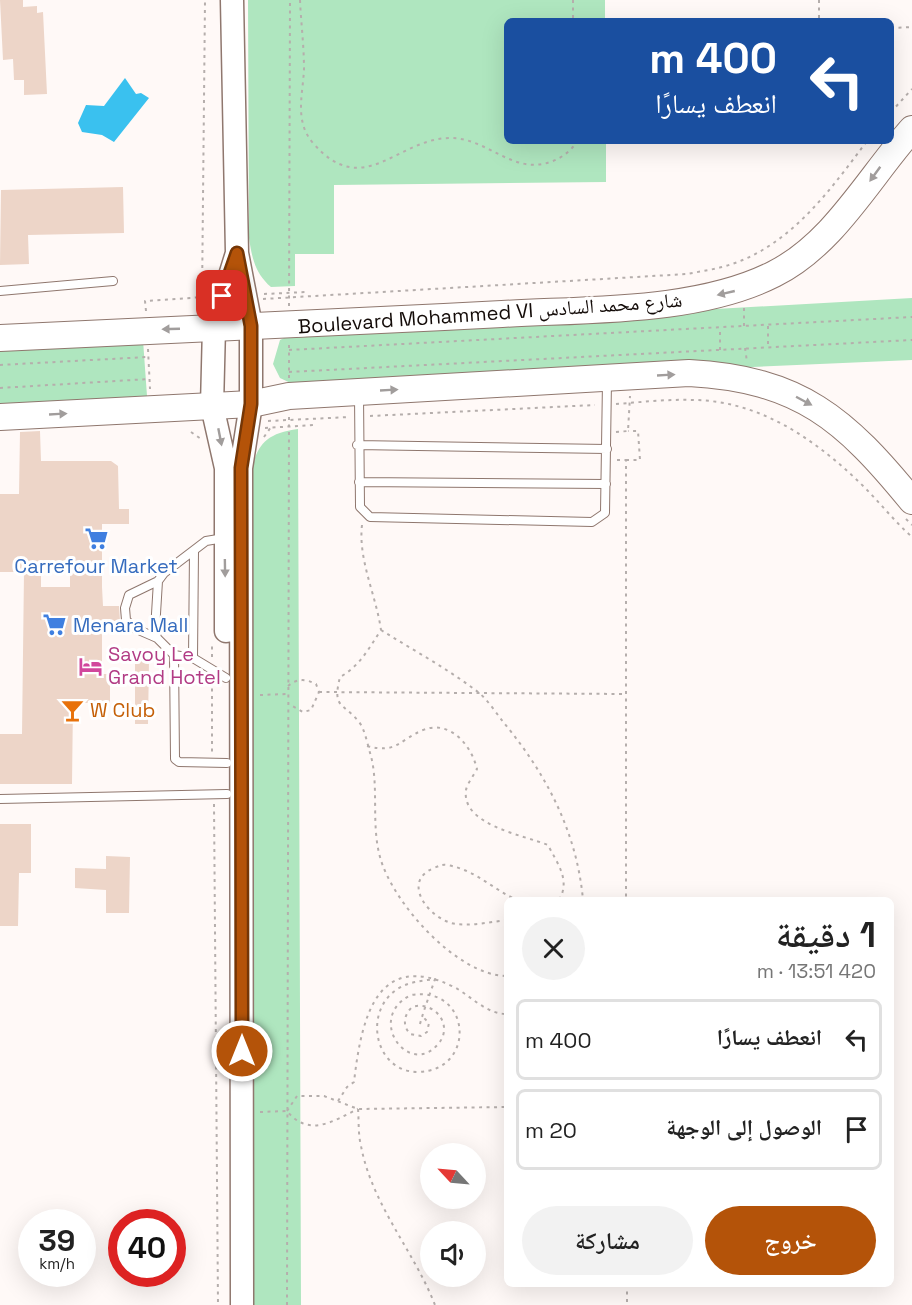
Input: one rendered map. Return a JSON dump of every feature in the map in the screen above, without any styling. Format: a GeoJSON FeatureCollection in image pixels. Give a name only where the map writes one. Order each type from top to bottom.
{"type":"FeatureCollection","features":[{"type":"Feature","properties":{"kind":"main road","name":"Boulevard Mohammed VI شارع محمد السادس"},"geometry":{"type":"LineString","coordinates":[[0,338],[251,326],[289,338],[683,302],[738,290],[776,273],[815,244],[854,202],[912,129]]}},
{"type":"Feature","properties":{"kind":"main road"},"geometry":{"type":"LineString","coordinates":[[0,417],[251,404],[289,384],[359,392],[608,385],[689,374],[728,375],[756,382],[797,398],[835,419],[872,452],[907,508]]}},
{"type":"Feature","properties":{"kind":"street"},"geometry":{"type":"LineString","coordinates":[[232,0],[237,140],[237,253],[251,326],[251,404],[241,468],[242,1305]]}},
{"type":"Feature","properties":{"kind":"street"},"geometry":{"type":"LineString","coordinates":[[228,1305],[219,674],[225,538],[225,468],[212,406],[214,327],[237,253]]}},
{"type":"Feature","properties":{"kind":"lane"},"geometry":{"type":"LineString","coordinates":[[0,291],[113,281]]}},
{"type":"Feature","properties":{"kind":"lane"},"geometry":{"type":"LineString","coordinates":[[359,392],[357,445],[360,507],[363,513],[370,517],[592,522],[605,513],[611,450],[608,385]]}},
{"type":"Feature","properties":{"kind":"lane"},"geometry":{"type":"LineString","coordinates":[[357,445],[611,450]]}},
{"type":"Feature","properties":{"kind":"lane"},"geometry":{"type":"LineString","coordinates":[[359,482],[606,484]]}},
{"type":"Feature","properties":{"kind":"lane"},"geometry":{"type":"LineString","coordinates":[[219,674],[192,658],[174,655],[157,638],[134,628],[126,620],[125,608],[129,595],[158,581],[164,573],[206,541],[225,538]]}},
{"type":"Feature","properties":{"kind":"lane"},"geometry":{"type":"LineString","coordinates":[[192,658],[194,551]]}},
{"type":"Feature","properties":{"kind":"lane"},"geometry":{"type":"LineString","coordinates":[[157,638],[155,630],[158,581]]}},
{"type":"Feature","properties":{"kind":"lane"},"geometry":{"type":"LineString","coordinates":[[174,655],[175,759],[178,762],[220,763]]}},
{"type":"Feature","properties":{"kind":"lane"},"geometry":{"type":"LineString","coordinates":[[0,799],[220,795]]}},
{"type":"Feature","properties":{"kind":"path"},"geometry":{"type":"LineString","coordinates":[[202,298],[205,0]]}},
{"type":"Feature","properties":{"kind":"path"},"geometry":{"type":"LineString","coordinates":[[286,1305],[290,0]]}},
{"type":"Feature","properties":{"kind":"path"},"geometry":{"type":"LineString","coordinates":[[300,0],[304,69],[301,117],[312,142],[338,163],[359,169],[375,166],[426,142],[453,138],[470,142],[516,164],[532,166],[563,157],[574,144]]}},
{"type":"Feature","properties":{"kind":"path"},"geometry":{"type":"LineString","coordinates":[[573,0],[573,18]]}},
{"type":"Feature","properties":{"kind":"path"},"geometry":{"type":"LineString","coordinates":[[819,0],[819,18]]}},
{"type":"Feature","properties":{"kind":"path"},"geometry":{"type":"LineString","coordinates":[[894,28],[912,27]]}},
{"type":"Feature","properties":{"kind":"path"},"geometry":{"type":"LineString","coordinates":[[894,109],[912,89]]}},
{"type":"Feature","properties":{"kind":"path"},"geometry":{"type":"LineString","coordinates":[[248,301],[687,274],[733,264],[770,245],[805,218],[865,144]]}},
{"type":"Feature","properties":{"kind":"path"},"geometry":{"type":"LineString","coordinates":[[145,301],[151,410]]}},
{"type":"Feature","properties":{"kind":"path"},"geometry":{"type":"LineString","coordinates":[[289,338],[720,327],[912,317]]}},
{"type":"Feature","properties":{"kind":"path"},"geometry":{"type":"LineString","coordinates":[[768,325],[768,347]]}},
{"type":"Feature","properties":{"kind":"path"},"geometry":{"type":"LineString","coordinates":[[720,327],[720,350]]}},
{"type":"Feature","properties":{"kind":"path"},"geometry":{"type":"LineString","coordinates":[[289,384],[720,350],[912,340]]}},
{"type":"Feature","properties":{"kind":"path"},"geometry":{"type":"LineString","coordinates":[[0,366],[148,357]]}},
{"type":"Feature","properties":{"kind":"path"},"geometry":{"type":"LineString","coordinates":[[0,388],[149,379]]}},
{"type":"Feature","properties":{"kind":"path"},"geometry":{"type":"LineString","coordinates":[[608,385],[630,390],[628,431]]}},
{"type":"Feature","properties":{"kind":"path"},"geometry":{"type":"LineString","coordinates":[[611,450],[616,460],[639,460],[639,431],[616,431],[616,441]]}},
{"type":"Feature","properties":{"kind":"path"},"geometry":{"type":"LineString","coordinates":[[191,432],[207,444]]}},
{"type":"Feature","properties":{"kind":"path"},"geometry":{"type":"LineString","coordinates":[[626,460],[626,897]]}},
{"type":"Feature","properties":{"kind":"path"},"geometry":{"type":"LineString","coordinates":[[907,508],[912,525]]}},
{"type":"Feature","properties":{"kind":"path"},"geometry":{"type":"LineString","coordinates":[[363,513],[360,544],[377,602],[381,630],[357,664],[340,677],[336,692],[342,708],[360,722],[372,759],[380,857],[402,902],[436,940],[493,976],[504,976]]}},
{"type":"Feature","properties":{"kind":"path"},"geometry":{"type":"LineString","coordinates":[[381,630],[479,693],[518,739],[546,781],[569,832],[581,875],[583,897]]}},
{"type":"Feature","properties":{"kind":"path"},"geometry":{"type":"LineString","coordinates":[[212,634],[219,674],[220,763]]}},
{"type":"Feature","properties":{"kind":"path"},"geometry":{"type":"LineString","coordinates":[[288,686],[294,681],[306,679],[316,684],[319,692],[311,710],[303,712],[288,704]]}},
{"type":"Feature","properties":{"kind":"path"},"geometry":{"type":"LineString","coordinates":[[319,692],[625,694]]}},
{"type":"Feature","properties":{"kind":"path"},"geometry":{"type":"LineString","coordinates":[[254,695],[288,694]]}},
{"type":"Feature","properties":{"kind":"path"},"geometry":{"type":"LineString","coordinates":[[367,746],[382,750],[396,747],[425,729],[438,729],[457,735],[468,745],[477,769],[466,790],[469,804],[481,822],[548,845],[564,874],[564,892],[561,897]]}},
{"type":"Feature","properties":{"kind":"path"},"geometry":{"type":"LineString","coordinates":[[218,1305],[220,795]]}},
{"type":"Feature","properties":{"kind":"path"},"geometry":{"type":"LineString","coordinates":[[504,920],[455,924],[435,917],[423,904],[418,891],[419,880],[428,870],[444,864],[467,870],[512,897]]}},
{"type":"Feature","properties":{"kind":"path"},"geometry":{"type":"LineString","coordinates":[[338,1101],[347,1087],[354,1082],[366,1013],[378,994],[395,980],[418,975],[435,979],[457,989],[475,1002],[504,1013]]}},
{"type":"Feature","properties":{"kind":"path"},"geometry":{"type":"LineString","coordinates":[[420,1024],[435,979]]}},
{"type":"Feature","properties":{"kind":"path"},"geometry":{"type":"LineString","coordinates":[[422,1016],[429,1023],[428,1032],[421,1036],[410,1034],[405,1021],[409,1011],[417,1005],[442,1017],[445,1028],[442,1039],[433,1049],[419,1053],[407,1052],[396,1042],[391,1026],[395,1010],[411,994],[430,995],[443,1000],[453,1010],[459,1024],[459,1042],[452,1056],[439,1066],[424,1071],[408,1070],[394,1064],[382,1050],[377,1032],[378,1013],[382,1004],[396,990],[414,982],[435,979]]}},
{"type":"Feature","properties":{"kind":"path"},"geometry":{"type":"LineString","coordinates":[[287,1111],[297,1096],[324,1096],[358,1109],[504,1107]]}},
{"type":"Feature","properties":{"kind":"path"},"geometry":{"type":"LineString","coordinates":[[287,1111],[294,1120],[310,1127],[324,1126],[358,1109]]}},
{"type":"Feature","properties":{"kind":"path"},"geometry":{"type":"LineString","coordinates":[[358,1109],[361,1146],[368,1170],[389,1220],[435,1305]]}},
{"type":"Feature","properties":{"kind":"path"},"geometry":{"type":"LineString","coordinates":[[258,1112],[287,1111]]}},
{"type":"Feature","properties":{"kind":"path"},"geometry":{"type":"LineString","coordinates":[[627,1287],[627,1305]]}},
{"type":"Feature","properties":{"kind":"green space"},"geometry":{"type":"Polygon","coordinates":[[[248,0],[605,0],[605,18],[504,18],[504,144],[606,144],[606,182],[334,185],[334,254],[295,254],[295,286],[271,287],[255,265],[249,238],[248,0]]]}},
{"type":"Feature","properties":{"kind":"green space"},"geometry":{"type":"Polygon","coordinates":[[[912,298],[912,360],[299,387],[280,378],[273,364],[280,340],[308,332],[912,298]]]}},
{"type":"Feature","properties":{"kind":"green space"},"geometry":{"type":"Polygon","coordinates":[[[143,340],[147,396],[0,405],[0,349],[143,340]]]}},
{"type":"Feature","properties":{"kind":"green space"},"geometry":{"type":"Polygon","coordinates":[[[298,429],[301,1305],[251,1305],[248,487],[256,455],[266,440],[285,431],[298,429]]]}},
{"type":"Feature","properties":{"kind":"water"},"geometry":{"type":"Polygon","coordinates":[[[125,78],[136,94],[141,93],[149,98],[114,142],[102,135],[82,132],[78,123],[86,105],[104,106],[125,78]]]}},
{"type":"Feature","properties":{"kind":"building"},"geometry":{"type":"Polygon","coordinates":[[[0,0],[23,0],[23,7],[37,6],[37,13],[43,12],[47,94],[24,95],[24,80],[14,80],[13,59],[3,60],[0,0]]]}},
{"type":"Feature","properties":{"kind":"building"},"geometry":{"type":"Polygon","coordinates":[[[123,187],[124,233],[28,235],[29,264],[0,265],[1,190],[123,187]]]}},
{"type":"Feature","properties":{"kind":"building"},"geometry":{"type":"Polygon","coordinates":[[[40,431],[41,461],[111,461],[118,466],[119,509],[129,509],[129,524],[102,524],[103,606],[119,606],[120,621],[112,621],[112,630],[102,630],[102,674],[110,674],[110,703],[73,703],[72,784],[0,784],[0,734],[22,734],[24,572],[0,572],[0,494],[19,494],[20,432],[40,431]],[[41,564],[41,587],[70,587],[70,564],[41,564]]]}},
{"type":"Feature","properties":{"kind":"building"},"geometry":{"type":"Polygon","coordinates":[[[135,660],[149,660],[148,724],[135,724],[135,660]]]}},
{"type":"Feature","properties":{"kind":"building"},"geometry":{"type":"Polygon","coordinates":[[[0,824],[31,824],[31,873],[19,873],[18,926],[0,926],[0,824]]]}},
{"type":"Feature","properties":{"kind":"building"},"geometry":{"type":"Polygon","coordinates":[[[106,856],[130,857],[129,913],[106,913],[106,890],[75,888],[75,868],[106,869],[106,856]]]}},
{"type":"Feature","properties":{"kind":"place","name":"Carrefour Market"},"geometry":{"type":"Point","coordinates":[96,539]}},
{"type":"Feature","properties":{"kind":"place","name":"Menara Mall"},"geometry":{"type":"Point","coordinates":[55,625]}},
{"type":"Feature","properties":{"kind":"place","name":"Savoy Le Grand Hotel"},"geometry":{"type":"Point","coordinates":[90,666]}},
{"type":"Feature","properties":{"kind":"place","name":"W Club"},"geometry":{"type":"Point","coordinates":[72,710]}},
{"type":"Feature","properties":{"kind":"route"},"geometry":{"type":"LineString","coordinates":[[222,296],[237,253],[251,326],[251,404],[245,429],[241,468],[242,1051]]}}]}
